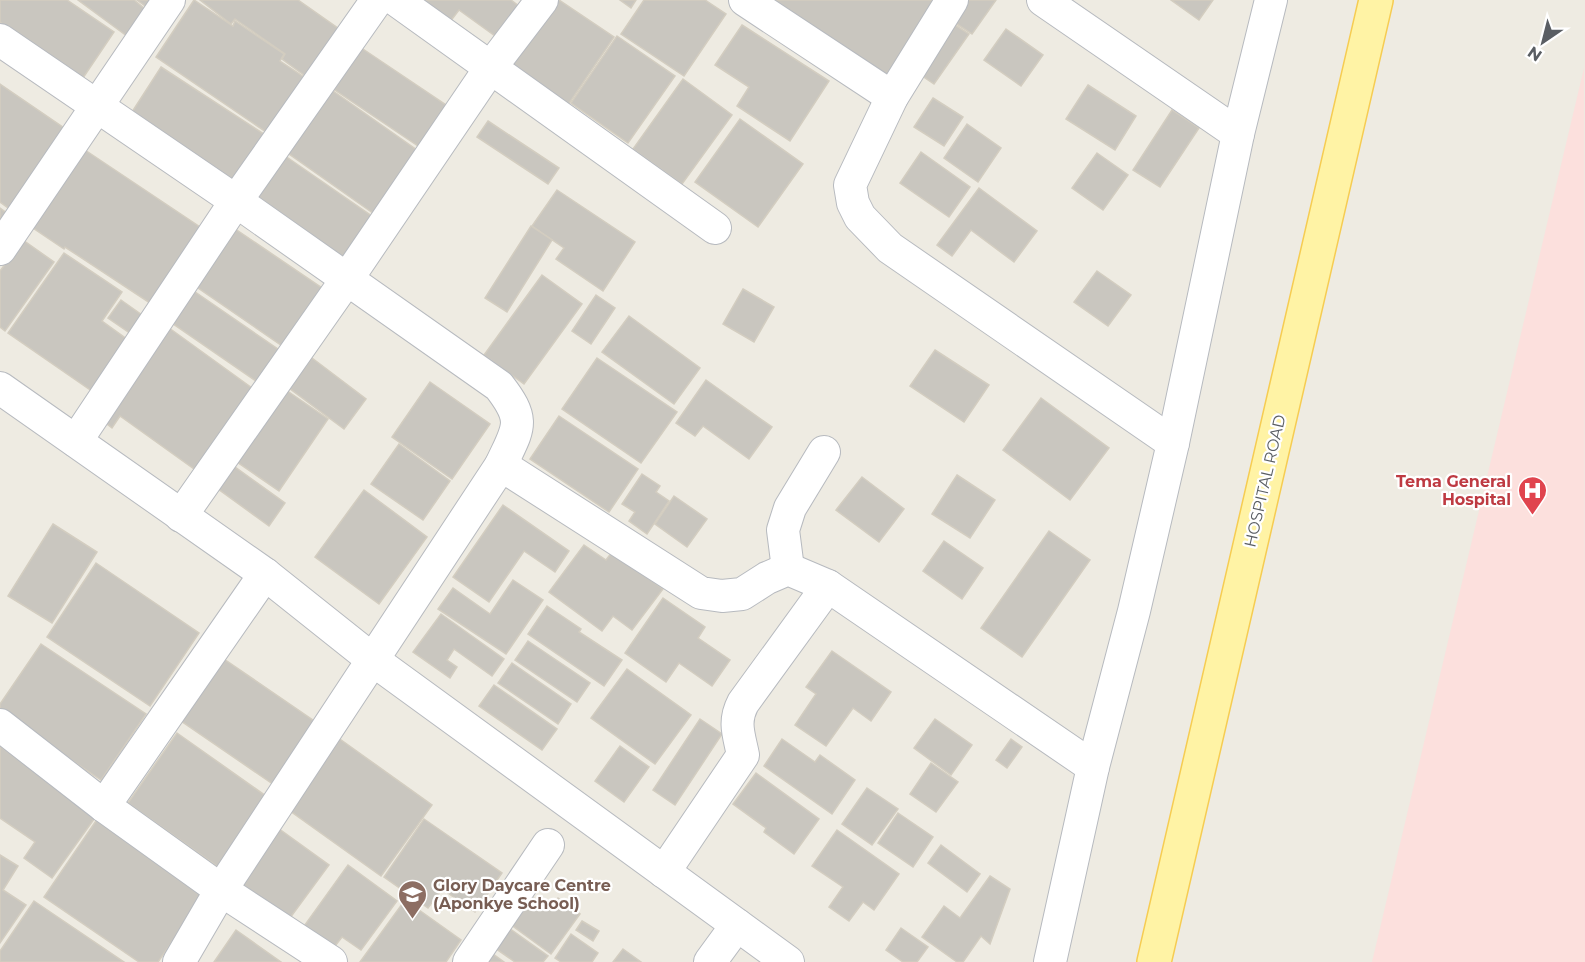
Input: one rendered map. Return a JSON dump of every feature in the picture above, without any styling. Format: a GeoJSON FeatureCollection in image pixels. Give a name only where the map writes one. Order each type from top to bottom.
{"type":"FeatureCollection","features":[{"type":"Feature","properties":{"kind":"main road","name":"HOSPITAL ROAD"},"geometry":{"type":"LineString","coordinates":[[1154,962],[1376,0]]}},
{"type":"Feature","properties":{"kind":"street"},"geometry":{"type":"LineString","coordinates":[[0,249],[170,0]]}},
{"type":"Feature","properties":{"kind":"street"},"geometry":{"type":"LineString","coordinates":[[76,441],[236,201],[377,0]]}},
{"type":"Feature","properties":{"kind":"street"},"geometry":{"type":"LineString","coordinates":[[396,0],[715,228]]}},
{"type":"Feature","properties":{"kind":"street"},"geometry":{"type":"LineString","coordinates":[[181,516],[491,68],[542,0]]}},
{"type":"Feature","properties":{"kind":"street"},"geometry":{"type":"LineString","coordinates":[[745,0],[892,97]]}},
{"type":"Feature","properties":{"kind":"street"},"geometry":{"type":"LineString","coordinates":[[952,0],[892,97],[850,185],[853,202],[860,217],[890,248],[1173,442]]}},
{"type":"Feature","properties":{"kind":"street"},"geometry":{"type":"LineString","coordinates":[[1043,0],[1238,134]]}},
{"type":"Feature","properties":{"kind":"street"},"geometry":{"type":"LineString","coordinates":[[1050,962],[1093,766],[1134,611],[1173,442],[1238,134],[1271,0]]}},
{"type":"Feature","properties":{"kind":"street"},"geometry":{"type":"LineString","coordinates":[[0,40],[98,105],[499,386],[513,404],[518,428],[501,465],[221,890],[179,962]]}},
{"type":"Feature","properties":{"kind":"street"},"geometry":{"type":"LineString","coordinates":[[0,388],[265,574],[373,660],[788,962]]}},
{"type":"Feature","properties":{"kind":"street"},"geometry":{"type":"LineString","coordinates":[[788,569],[783,530],[789,508],[824,452]]}},
{"type":"Feature","properties":{"kind":"street"},"geometry":{"type":"LineString","coordinates":[[501,465],[701,593],[722,596],[742,594],[767,578],[788,569],[828,586],[1093,766]]}},
{"type":"Feature","properties":{"kind":"street"},"geometry":{"type":"LineString","coordinates":[[104,806],[265,574]]}},
{"type":"Feature","properties":{"kind":"street"},"geometry":{"type":"LineString","coordinates":[[664,872],[743,755],[737,714],[743,703],[828,586]]}},
{"type":"Feature","properties":{"kind":"street"},"geometry":{"type":"LineString","coordinates":[[0,725],[104,806],[221,890],[330,962]]}},
{"type":"Feature","properties":{"kind":"street"},"geometry":{"type":"LineString","coordinates":[[469,962],[548,845]]}},
{"type":"Feature","properties":{"kind":"street"},"geometry":{"type":"LineString","coordinates":[[711,962],[737,925]]}},
{"type":"Feature","properties":{"kind":"shaded area","name":"Tema General Hospital"},"geometry":{"type":"Polygon","coordinates":[[[1584,68],[1585,962],[1372,962],[1584,68]]]}},
{"type":"Feature","properties":{"kind":"building"},"geometry":{"type":"Polygon","coordinates":[[[0,0],[67,0],[114,32],[83,78],[0,22],[0,0]]]}},
{"type":"Feature","properties":{"kind":"building"},"geometry":{"type":"Polygon","coordinates":[[[78,0],[134,0],[150,13],[131,39],[78,0]]]}},
{"type":"Feature","properties":{"kind":"building"},"geometry":{"type":"Polygon","coordinates":[[[137,0],[159,0],[152,11],[137,0]]]}},
{"type":"Feature","properties":{"kind":"building"},"geometry":{"type":"Polygon","coordinates":[[[194,0],[233,26],[235,21],[284,54],[280,61],[307,79],[269,134],[156,57],[194,0]]]}},
{"type":"Feature","properties":{"kind":"building"},"geometry":{"type":"Polygon","coordinates":[[[200,0],[298,0],[342,31],[308,78],[282,59],[285,54],[235,19],[231,24],[200,0]]]}},
{"type":"Feature","properties":{"kind":"building"},"geometry":{"type":"Polygon","coordinates":[[[423,0],[511,0],[524,10],[502,41],[459,10],[446,27],[423,0]]]}},
{"type":"Feature","properties":{"kind":"building"},"geometry":{"type":"Polygon","coordinates":[[[548,0],[559,0],[614,37],[564,111],[502,68],[548,0]]]}},
{"type":"Feature","properties":{"kind":"building"},"geometry":{"type":"Polygon","coordinates":[[[620,0],[636,0],[631,8],[620,0]]]}},
{"type":"Feature","properties":{"kind":"building"},"geometry":{"type":"Polygon","coordinates":[[[644,0],[705,0],[726,14],[684,76],[621,34],[644,0]]]}},
{"type":"Feature","properties":{"kind":"building"},"geometry":{"type":"Polygon","coordinates":[[[766,0],[940,0],[886,82],[766,0]]]}},
{"type":"Feature","properties":{"kind":"building"},"geometry":{"type":"Polygon","coordinates":[[[962,0],[996,0],[972,34],[949,19],[962,0]]]}},
{"type":"Feature","properties":{"kind":"building"},"geometry":{"type":"Polygon","coordinates":[[[1171,0],[1213,0],[1199,20],[1171,0]]]}},
{"type":"Feature","properties":{"kind":"building"},"geometry":{"type":"Polygon","coordinates":[[[946,19],[969,34],[934,84],[912,69],[946,19]]]}},
{"type":"Feature","properties":{"kind":"building"},"geometry":{"type":"Polygon","coordinates":[[[742,25],[829,81],[790,141],[737,106],[749,87],[715,65],[742,25]]]}},
{"type":"Feature","properties":{"kind":"building"},"geometry":{"type":"Polygon","coordinates":[[[1006,29],[1043,55],[1021,86],[984,60],[1006,29]]]}},
{"type":"Feature","properties":{"kind":"building"},"geometry":{"type":"Polygon","coordinates":[[[617,36],[675,76],[628,143],[571,103],[617,36]]]}},
{"type":"Feature","properties":{"kind":"building"},"geometry":{"type":"Polygon","coordinates":[[[354,43],[455,111],[427,152],[326,84],[354,43]]]}},
{"type":"Feature","properties":{"kind":"building"},"geometry":{"type":"Polygon","coordinates":[[[161,67],[267,136],[235,184],[130,115],[161,67]]]}},
{"type":"Feature","properties":{"kind":"building"},"geometry":{"type":"Polygon","coordinates":[[[683,79],[732,115],[682,184],[633,149],[683,79]]]}},
{"type":"Feature","properties":{"kind":"building"},"geometry":{"type":"Polygon","coordinates":[[[0,84],[70,132],[15,213],[0,202],[0,84]]]}},
{"type":"Feature","properties":{"kind":"building"},"geometry":{"type":"Polygon","coordinates":[[[1088,85],[1136,116],[1115,150],[1066,119],[1088,85]]]}},
{"type":"Feature","properties":{"kind":"building"},"geometry":{"type":"Polygon","coordinates":[[[326,86],[424,155],[380,218],[282,149],[326,86]]]}},
{"type":"Feature","properties":{"kind":"building"},"geometry":{"type":"Polygon","coordinates":[[[933,98],[963,117],[944,146],[914,127],[933,98]]]}},
{"type":"Feature","properties":{"kind":"building"},"geometry":{"type":"Polygon","coordinates":[[[1172,110],[1199,128],[1160,187],[1133,170],[1172,110]]]}},
{"type":"Feature","properties":{"kind":"building"},"geometry":{"type":"Polygon","coordinates":[[[740,119],[803,164],[758,227],[695,182],[740,119]]]}},
{"type":"Feature","properties":{"kind":"building"},"geometry":{"type":"Polygon","coordinates":[[[488,121],[559,168],[548,184],[477,137],[488,121]]]}},
{"type":"Feature","properties":{"kind":"building"},"geometry":{"type":"Polygon","coordinates":[[[967,124],[1001,148],[978,182],[944,158],[967,124]]]}},
{"type":"Feature","properties":{"kind":"building"},"geometry":{"type":"Polygon","coordinates":[[[82,148],[209,233],[159,309],[30,226],[82,148]]]}},
{"type":"Feature","properties":{"kind":"building"},"geometry":{"type":"Polygon","coordinates":[[[278,151],[379,221],[345,270],[244,199],[278,151]]]}},
{"type":"Feature","properties":{"kind":"building"},"geometry":{"type":"Polygon","coordinates":[[[921,152],[970,187],[949,217],[900,183],[921,152]]]}},
{"type":"Feature","properties":{"kind":"building"},"geometry":{"type":"Polygon","coordinates":[[[1097,153],[1128,175],[1103,210],[1072,188],[1097,153]]]}},
{"type":"Feature","properties":{"kind":"building"},"geometry":{"type":"Polygon","coordinates":[[[979,188],[1037,231],[1014,262],[971,230],[952,256],[937,245],[979,188]]]}},
{"type":"Feature","properties":{"kind":"building"},"geometry":{"type":"Polygon","coordinates":[[[557,190],[635,242],[603,291],[556,259],[564,248],[532,226],[557,190]]]}},
{"type":"Feature","properties":{"kind":"building"},"geometry":{"type":"Polygon","coordinates":[[[0,208],[14,218],[0,238],[0,208]]]}},
{"type":"Feature","properties":{"kind":"building"},"geometry":{"type":"Polygon","coordinates":[[[225,222],[328,292],[288,350],[185,279],[225,222]]]}},
{"type":"Feature","properties":{"kind":"building"},"geometry":{"type":"Polygon","coordinates":[[[531,226],[552,240],[507,312],[485,298],[531,226]]]}},
{"type":"Feature","properties":{"kind":"building"},"geometry":{"type":"Polygon","coordinates":[[[23,240],[54,262],[5,331],[0,327],[0,271],[23,240]]]}},
{"type":"Feature","properties":{"kind":"building"},"geometry":{"type":"Polygon","coordinates":[[[64,253],[122,292],[102,321],[135,345],[99,396],[8,333],[64,253]]]}},
{"type":"Feature","properties":{"kind":"building"},"geometry":{"type":"Polygon","coordinates":[[[1097,271],[1131,295],[1108,326],[1074,302],[1097,271]]]}},
{"type":"Feature","properties":{"kind":"building"},"geometry":{"type":"Polygon","coordinates":[[[542,275],[582,304],[524,384],[484,355],[542,275]]]}},
{"type":"Feature","properties":{"kind":"building"},"geometry":{"type":"Polygon","coordinates":[[[188,287],[288,356],[266,388],[166,319],[188,287]]]}},
{"type":"Feature","properties":{"kind":"building"},"geometry":{"type":"Polygon","coordinates":[[[743,289],[774,307],[754,342],[723,324],[743,289]]]}},
{"type":"Feature","properties":{"kind":"building"},"geometry":{"type":"Polygon","coordinates":[[[596,295],[615,308],[591,344],[572,331],[596,295]]]}},
{"type":"Feature","properties":{"kind":"building"},"geometry":{"type":"Polygon","coordinates":[[[121,300],[149,320],[137,338],[108,318],[121,300]]]}},
{"type":"Feature","properties":{"kind":"building"},"geometry":{"type":"Polygon","coordinates":[[[629,316],[700,368],[674,404],[602,352],[629,316]]]}},
{"type":"Feature","properties":{"kind":"building"},"geometry":{"type":"Polygon","coordinates":[[[165,325],[259,393],[201,474],[120,416],[112,428],[98,417],[165,325]]]}},
{"type":"Feature","properties":{"kind":"building"},"geometry":{"type":"Polygon","coordinates":[[[935,350],[989,385],[964,422],[910,386],[935,350]]]}},
{"type":"Feature","properties":{"kind":"building"},"geometry":{"type":"Polygon","coordinates":[[[312,358],[366,399],[344,429],[289,388],[312,358]]]}},
{"type":"Feature","properties":{"kind":"building"},"geometry":{"type":"Polygon","coordinates":[[[597,358],[677,412],[641,463],[562,409],[597,358]]]}},
{"type":"Feature","properties":{"kind":"building"},"geometry":{"type":"Polygon","coordinates":[[[706,380],[772,427],[749,459],[703,426],[695,436],[676,423],[706,380]]]}},
{"type":"Feature","properties":{"kind":"building"},"geometry":{"type":"Polygon","coordinates":[[[430,382],[490,424],[452,479],[392,437],[430,382]]]}},
{"type":"Feature","properties":{"kind":"building"},"geometry":{"type":"Polygon","coordinates":[[[286,390],[328,419],[279,491],[237,462],[286,390]]]}},
{"type":"Feature","properties":{"kind":"building"},"geometry":{"type":"Polygon","coordinates":[[[1041,398],[1109,448],[1070,500],[1003,450],[1041,398]]]}},
{"type":"Feature","properties":{"kind":"building"},"geometry":{"type":"Polygon","coordinates":[[[559,416],[638,469],[609,512],[530,459],[559,416]]]}},
{"type":"Feature","properties":{"kind":"building"},"geometry":{"type":"Polygon","coordinates":[[[399,444],[450,481],[423,520],[371,484],[399,444]]]}},
{"type":"Feature","properties":{"kind":"building"},"geometry":{"type":"Polygon","coordinates":[[[231,464],[285,503],[269,526],[214,486],[231,464]]]}},
{"type":"Feature","properties":{"kind":"building"},"geometry":{"type":"Polygon","coordinates":[[[642,474],[660,486],[656,492],[669,501],[647,534],[629,521],[635,512],[622,504],[642,474]]]}},
{"type":"Feature","properties":{"kind":"building"},"geometry":{"type":"Polygon","coordinates":[[[957,475],[995,500],[970,538],[932,514],[957,475]]]}},
{"type":"Feature","properties":{"kind":"building"},"geometry":{"type":"Polygon","coordinates":[[[862,477],[904,509],[879,542],[836,510],[862,477]]]}},
{"type":"Feature","properties":{"kind":"building"},"geometry":{"type":"Polygon","coordinates":[[[364,490],[427,537],[379,604],[315,557],[364,490]]]}},
{"type":"Feature","properties":{"kind":"building"},"geometry":{"type":"Polygon","coordinates":[[[674,496],[707,519],[687,547],[655,524],[674,496]]]}},
{"type":"Feature","properties":{"kind":"building"},"geometry":{"type":"Polygon","coordinates":[[[503,505],[569,551],[555,572],[524,551],[489,602],[453,577],[503,505]]]}},
{"type":"Feature","properties":{"kind":"building"},"geometry":{"type":"Polygon","coordinates":[[[53,524],[97,552],[52,623],[8,596],[53,524]]]}},
{"type":"Feature","properties":{"kind":"building"},"geometry":{"type":"Polygon","coordinates":[[[1049,531],[1090,560],[1022,657],[981,628],[1049,531]]]}},
{"type":"Feature","properties":{"kind":"building"},"geometry":{"type":"Polygon","coordinates":[[[944,541],[983,568],[962,599],[923,571],[944,541]]]}},
{"type":"Feature","properties":{"kind":"building"},"geometry":{"type":"Polygon","coordinates":[[[584,545],[606,560],[612,552],[663,589],[632,630],[613,616],[602,631],[549,592],[584,545]]]}},
{"type":"Feature","properties":{"kind":"building"},"geometry":{"type":"Polygon","coordinates":[[[96,563],[199,633],[150,706],[47,637],[96,563]]]}},
{"type":"Feature","properties":{"kind":"building"},"geometry":{"type":"Polygon","coordinates":[[[513,580],[543,600],[506,654],[438,609],[453,588],[490,614],[513,580]]]}},
{"type":"Feature","properties":{"kind":"building"},"geometry":{"type":"Polygon","coordinates":[[[663,598],[705,627],[698,638],[730,660],[712,686],[679,663],[666,682],[625,653],[663,598]]]}},
{"type":"Feature","properties":{"kind":"building"},"geometry":{"type":"Polygon","coordinates":[[[547,606],[581,629],[579,632],[622,660],[604,686],[528,634],[547,606]]]}},
{"type":"Feature","properties":{"kind":"building"},"geometry":{"type":"Polygon","coordinates":[[[441,614],[504,659],[492,676],[454,649],[447,660],[457,667],[450,678],[413,652],[441,614]]]}},
{"type":"Feature","properties":{"kind":"building"},"geometry":{"type":"Polygon","coordinates":[[[528,641],[590,683],[577,702],[515,660],[528,641]]]}},
{"type":"Feature","properties":{"kind":"building"},"geometry":{"type":"Polygon","coordinates":[[[41,644],[146,714],[101,780],[0,712],[0,704],[41,644]]]}},
{"type":"Feature","properties":{"kind":"building"},"geometry":{"type":"Polygon","coordinates":[[[832,651],[891,692],[871,721],[853,708],[826,746],[795,725],[816,694],[806,687],[832,651]]]}},
{"type":"Feature","properties":{"kind":"building"},"geometry":{"type":"Polygon","coordinates":[[[224,659],[323,727],[280,789],[181,721],[224,659]]]}},
{"type":"Feature","properties":{"kind":"building"},"geometry":{"type":"Polygon","coordinates":[[[512,663],[571,704],[558,724],[498,683],[512,663]]]}},
{"type":"Feature","properties":{"kind":"building"},"geometry":{"type":"Polygon","coordinates":[[[627,669],[691,715],[655,764],[591,718],[627,669]]]}},
{"type":"Feature","properties":{"kind":"building"},"geometry":{"type":"Polygon","coordinates":[[[494,685],[557,729],[542,750],[479,706],[494,685]]]}},
{"type":"Feature","properties":{"kind":"building"},"geometry":{"type":"Polygon","coordinates":[[[700,719],[722,734],[675,805],[653,790],[700,719]]]}},
{"type":"Feature","properties":{"kind":"building"},"geometry":{"type":"Polygon","coordinates":[[[935,719],[972,745],[951,775],[914,748],[935,719]]]}},
{"type":"Feature","properties":{"kind":"building"},"geometry":{"type":"Polygon","coordinates":[[[177,733],[273,801],[224,871],[128,803],[177,733]]]}},
{"type":"Feature","properties":{"kind":"building"},"geometry":{"type":"Polygon","coordinates":[[[337,737],[432,805],[381,876],[286,808],[337,737]]]}},
{"type":"Feature","properties":{"kind":"building"},"geometry":{"type":"Polygon","coordinates":[[[782,739],[815,762],[820,755],[855,780],[832,814],[764,766],[782,739]]]}},
{"type":"Feature","properties":{"kind":"building"},"geometry":{"type":"Polygon","coordinates":[[[1011,739],[1022,747],[1007,768],[996,760],[1011,739]]]}},
{"type":"Feature","properties":{"kind":"building"},"geometry":{"type":"Polygon","coordinates":[[[0,746],[97,815],[52,878],[24,858],[35,842],[0,818],[0,746]]]}},
{"type":"Feature","properties":{"kind":"building"},"geometry":{"type":"Polygon","coordinates":[[[620,746],[649,767],[624,802],[595,781],[620,746]]]}},
{"type":"Feature","properties":{"kind":"building"},"geometry":{"type":"Polygon","coordinates":[[[931,763],[958,782],[936,812],[910,794],[931,763]]]}},
{"type":"Feature","properties":{"kind":"building"},"geometry":{"type":"Polygon","coordinates":[[[756,773],[819,819],[794,854],[764,832],[766,828],[733,804],[756,773]]]}},
{"type":"Feature","properties":{"kind":"building"},"geometry":{"type":"Polygon","coordinates":[[[867,788],[898,809],[872,845],[842,824],[867,788]]]}},
{"type":"Feature","properties":{"kind":"building"},"geometry":{"type":"Polygon","coordinates":[[[898,813],[933,837],[913,867],[878,843],[898,813]]]}},
{"type":"Feature","properties":{"kind":"building"},"geometry":{"type":"Polygon","coordinates":[[[100,815],[208,890],[158,962],[139,962],[44,897],[100,815]]]}},
{"type":"Feature","properties":{"kind":"building"},"geometry":{"type":"Polygon","coordinates":[[[424,819],[502,873],[475,912],[442,889],[428,908],[384,877],[424,819]]]}},
{"type":"Feature","properties":{"kind":"building"},"geometry":{"type":"Polygon","coordinates":[[[271,823],[329,865],[290,918],[232,877],[271,823]]]}},
{"type":"Feature","properties":{"kind":"building"},"geometry":{"type":"Polygon","coordinates":[[[837,830],[899,874],[874,910],[863,902],[849,921],[829,907],[843,887],[812,866],[837,830]]]}},
{"type":"Feature","properties":{"kind":"building"},"geometry":{"type":"Polygon","coordinates":[[[941,845],[980,874],[967,892],[928,863],[941,845]]]}},
{"type":"Feature","properties":{"kind":"building"},"geometry":{"type":"Polygon","coordinates":[[[0,855],[18,866],[3,890],[26,905],[0,943],[0,855]]]}},
{"type":"Feature","properties":{"kind":"building"},"geometry":{"type":"Polygon","coordinates":[[[348,865],[397,901],[361,950],[342,937],[332,950],[302,929],[348,865]]]}},
{"type":"Feature","properties":{"kind":"building"},"geometry":{"type":"Polygon","coordinates":[[[990,876],[1010,889],[990,944],[981,936],[963,962],[957,962],[922,937],[944,906],[960,918],[990,876]]]}},
{"type":"Feature","properties":{"kind":"building"},"geometry":{"type":"Polygon","coordinates":[[[531,896],[551,910],[558,898],[580,914],[551,954],[510,924],[531,896]]]}},
{"type":"Feature","properties":{"kind":"building","name":"Glory Daycare Centre (Aponkye School)"},"geometry":{"type":"Polygon","coordinates":[[[405,900],[461,940],[446,962],[360,962],[405,900]]]}},
{"type":"Feature","properties":{"kind":"building"},"geometry":{"type":"Polygon","coordinates":[[[34,901],[124,962],[0,962],[0,951],[34,901]]]}},
{"type":"Feature","properties":{"kind":"building"},"geometry":{"type":"Polygon","coordinates":[[[582,921],[599,931],[593,941],[576,930],[582,921]]]}},
{"type":"Feature","properties":{"kind":"building"},"geometry":{"type":"Polygon","coordinates":[[[506,926],[548,956],[543,962],[515,962],[492,946],[506,926]]]}},
{"type":"Feature","properties":{"kind":"building"},"geometry":{"type":"Polygon","coordinates":[[[901,928],[928,947],[917,962],[903,962],[886,950],[901,928]]]}},
{"type":"Feature","properties":{"kind":"building"},"geometry":{"type":"Polygon","coordinates":[[[236,930],[281,962],[214,962],[236,930]]]}},
{"type":"Feature","properties":{"kind":"building"},"geometry":{"type":"Polygon","coordinates":[[[571,934],[598,953],[592,962],[561,962],[555,958],[571,934]]]}},
{"type":"Feature","properties":{"kind":"building"},"geometry":{"type":"Polygon","coordinates":[[[623,949],[641,962],[613,962],[623,949]]]}},
{"type":"Feature","properties":{"kind":"building"},"geometry":{"type":"Polygon","coordinates":[[[489,951],[504,962],[481,962],[489,951]]]}},
{"type":"Feature","properties":{"kind":"place","name":"Tema General Hospital"},"geometry":{"type":"Point","coordinates":[1532,516]}},
{"type":"Feature","properties":{"kind":"place","name":"Glory Daycare Centre (Aponkye School)"},"geometry":{"type":"Point","coordinates":[412,920]}}]}
